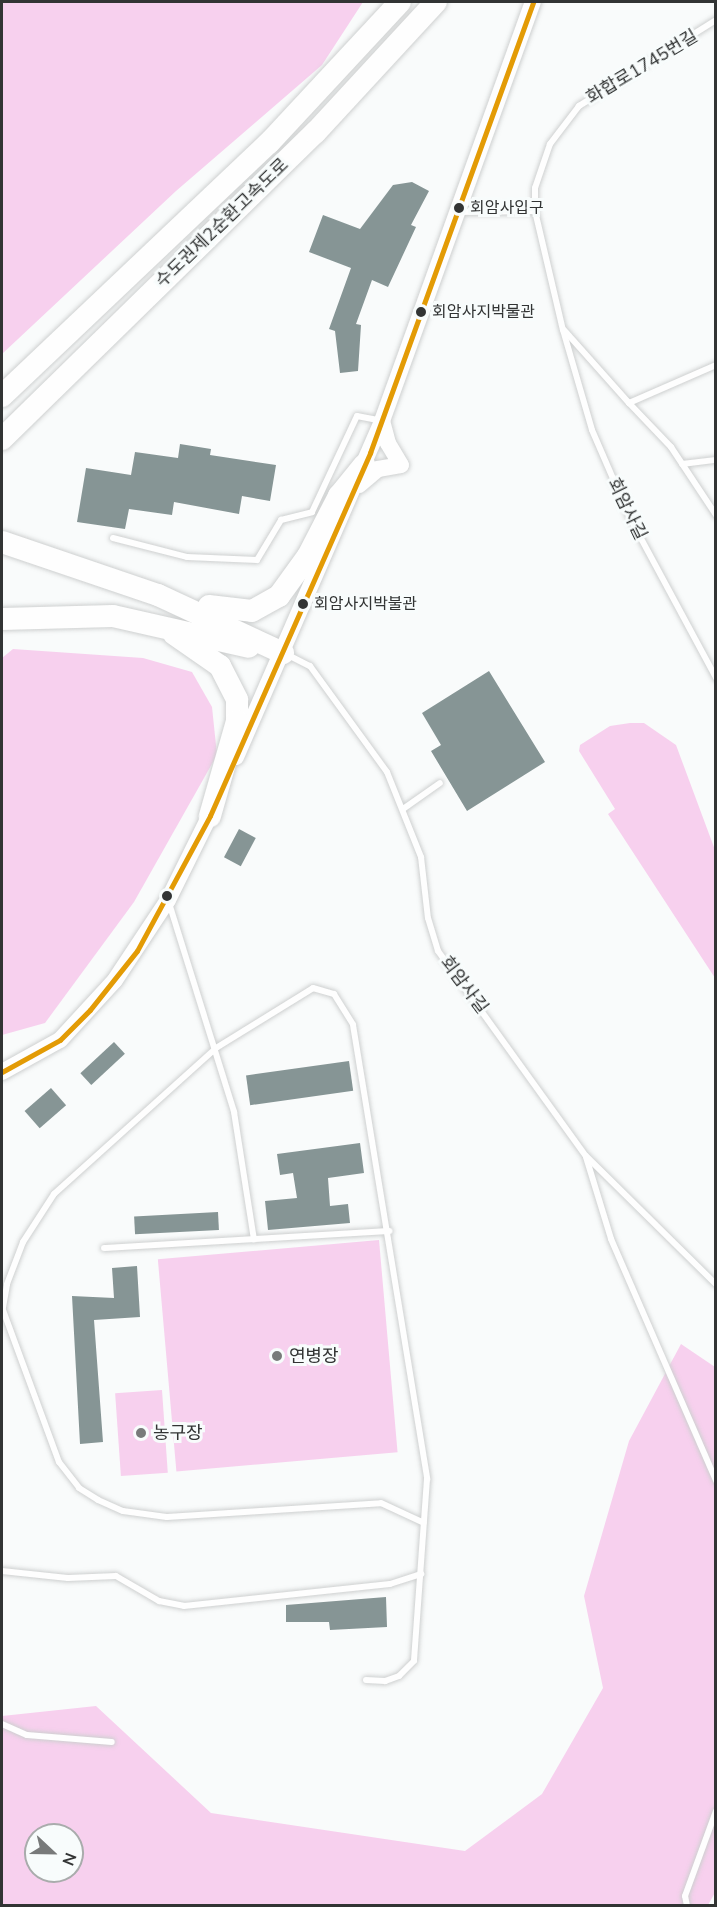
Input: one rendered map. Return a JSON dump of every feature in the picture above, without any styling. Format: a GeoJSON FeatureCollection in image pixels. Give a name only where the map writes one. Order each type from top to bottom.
{"type":"FeatureCollection","features":[{"type":"Feature","properties":{"kind":"highway","name":"수도권제2순환고속도로"},"geometry":{"type":"LineString","coordinates":[[2,396],[268,143],[400,2]]}},
{"type":"Feature","properties":{"kind":"highway","name":"수도권제2순환고속도로"},"geometry":{"type":"LineString","coordinates":[[2,439],[315,133],[436,2]]}},
{"type":"Feature","properties":{"kind":"highway"},"geometry":{"type":"LineString","coordinates":[[158,595],[234,611],[271,602],[299,571],[335,503],[364,465]]}},
{"type":"Feature","properties":{"kind":"highway"},"geometry":{"type":"LineString","coordinates":[[2,542],[158,595],[283,653]]}},
{"type":"Feature","properties":{"kind":"highway"},"geometry":{"type":"LineString","coordinates":[[2,620],[76,615],[149,621],[283,653]]}},
{"type":"Feature","properties":{"kind":"highway"},"geometry":{"type":"LineString","coordinates":[[149,621],[202,652],[229,677],[235,691],[237,721],[210,816]]}},
{"type":"Feature","properties":{"kind":"main road"},"geometry":{"type":"LineString","coordinates":[[2,1072],[51,1046],[90,1010],[137,951],[168,900],[210,816],[283,653],[382,421],[460,212],[533,2]]}},
{"type":"Feature","properties":{"kind":"main road"},"geometry":{"type":"LineString","coordinates":[[351,496],[373,471],[401,465],[388,443],[382,421]]}},
{"type":"Feature","properties":{"kind":"lane","name":"화합로1745번길"},"geometry":{"type":"LineString","coordinates":[[716,20],[579,106],[550,144],[540,168],[535,210],[563,330],[671,447],[716,515]]}},
{"type":"Feature","properties":{"kind":"lane"},"geometry":{"type":"LineString","coordinates":[[460,212],[535,210]]}},
{"type":"Feature","properties":{"kind":"lane","name":"회암사길"},"geometry":{"type":"LineString","coordinates":[[563,330],[609,474],[716,678]]}},
{"type":"Feature","properties":{"kind":"lane"},"geometry":{"type":"LineString","coordinates":[[629,403],[716,365]]}},
{"type":"Feature","properties":{"kind":"lane"},"geometry":{"type":"LineString","coordinates":[[113,538],[187,556],[257,560],[281,520],[312,512],[357,416],[382,421]]}},
{"type":"Feature","properties":{"kind":"lane"},"geometry":{"type":"LineString","coordinates":[[682,464],[716,460]]}},
{"type":"Feature","properties":{"kind":"lane","name":"회암사길"},"geometry":{"type":"LineString","coordinates":[[283,653],[310,666],[387,772],[421,856],[428,918],[438,951],[586,1156],[716,1284]]}},
{"type":"Feature","properties":{"kind":"lane"},"geometry":{"type":"LineString","coordinates":[[403,809],[440,783]]}},
{"type":"Feature","properties":{"kind":"lane"},"geometry":{"type":"LineString","coordinates":[[168,900],[216,1048],[234,1112],[254,1239]]}},
{"type":"Feature","properties":{"kind":"lane"},"geometry":{"type":"LineString","coordinates":[[366,1680],[385,1681],[399,1676],[414,1661],[424,1523],[426,1455],[353,1025],[334,994],[313,988],[216,1048],[43,1207],[11,1274],[2,1311],[59,1462],[79,1488],[98,1500],[123,1511],[167,1517],[381,1503],[424,1523]]}},
{"type":"Feature","properties":{"kind":"lane"},"geometry":{"type":"LineString","coordinates":[[586,1156],[611,1239],[716,1481]]}},
{"type":"Feature","properties":{"kind":"lane"},"geometry":{"type":"LineString","coordinates":[[104,1248],[389,1232]]}},
{"type":"Feature","properties":{"kind":"lane"},"geometry":{"type":"LineString","coordinates":[[2,1571],[68,1578],[116,1576],[159,1601],[184,1606],[390,1584],[421,1574]]}},
{"type":"Feature","properties":{"kind":"lane"},"geometry":{"type":"LineString","coordinates":[[2,1724],[27,1735],[112,1742]]}},
{"type":"Feature","properties":{"kind":"lane"},"geometry":{"type":"LineString","coordinates":[[687,1905],[685,1896],[716,1811]]}},
{"type":"Feature","properties":{"kind":"shaded area"},"geometry":{"type":"Polygon","coordinates":[[[2,2],[363,2],[322,65],[176,191],[2,354],[2,2]]]}},
{"type":"Feature","properties":{"kind":"shaded area"},"geometry":{"type":"Polygon","coordinates":[[[13,649],[143,658],[192,672],[212,707],[217,755],[134,902],[45,1023],[2,1035],[2,658],[13,649]]]}},
{"type":"Feature","properties":{"kind":"shaded area"},"geometry":{"type":"Polygon","coordinates":[[[644,723],[676,745],[715,850],[715,978],[608,814],[615,809],[579,751],[580,745],[610,726],[644,723]]]}},
{"type":"Feature","properties":{"kind":"shaded area","name":"연병장"},"geometry":{"type":"Polygon","coordinates":[[[379,1240],[398,1452],[176,1472],[158,1259],[379,1240]]]}},
{"type":"Feature","properties":{"kind":"shaded area"},"geometry":{"type":"Polygon","coordinates":[[[681,1344],[715,1367],[716,1891],[708,1905],[2,1905],[2,1716],[96,1706],[211,1813],[465,1851],[542,1794],[603,1688],[584,1596],[629,1441],[681,1344]]]}},
{"type":"Feature","properties":{"kind":"shaded area","name":"농구장"},"geometry":{"type":"Polygon","coordinates":[[[162,1390],[168,1473],[121,1476],[115,1393],[162,1390]]]}},
{"type":"Feature","properties":{"kind":"building"},"geometry":{"type":"Polygon","coordinates":[[[412,182],[429,191],[411,225],[416,227],[388,287],[372,280],[356,324],[361,325],[358,371],[340,373],[335,331],[329,329],[351,268],[309,252],[323,215],[360,229],[393,185],[412,182]]]}},
{"type":"Feature","properties":{"kind":"building"},"geometry":{"type":"Polygon","coordinates":[[[180,444],[211,449],[210,455],[276,465],[270,501],[242,496],[239,514],[174,502],[172,515],[129,509],[125,529],[77,522],[86,468],[131,475],[135,452],[178,458],[180,444]]]}},
{"type":"Feature","properties":{"kind":"building"},"geometry":{"type":"Polygon","coordinates":[[[489,671],[545,762],[467,811],[431,751],[441,745],[422,713],[489,671]]]}},
{"type":"Feature","properties":{"kind":"building"},"geometry":{"type":"Polygon","coordinates":[[[239,829],[256,838],[241,866],[224,857],[239,829]]]}},
{"type":"Feature","properties":{"kind":"building"},"geometry":{"type":"Polygon","coordinates":[[[114,1042],[125,1054],[91,1085],[80,1073],[114,1042]]]}},
{"type":"Feature","properties":{"kind":"building"},"geometry":{"type":"Polygon","coordinates":[[[349,1061],[353,1091],[250,1105],[246,1075],[349,1061]]]}},
{"type":"Feature","properties":{"kind":"building"},"geometry":{"type":"Polygon","coordinates":[[[51,1088],[66,1105],[40,1128],[25,1111],[51,1088]]]}},
{"type":"Feature","properties":{"kind":"building"},"geometry":{"type":"Polygon","coordinates":[[[360,1143],[364,1173],[328,1178],[330,1206],[348,1204],[350,1223],[268,1230],[265,1201],[297,1198],[293,1173],[280,1175],[277,1154],[360,1143]]]}},
{"type":"Feature","properties":{"kind":"building"},"geometry":{"type":"Polygon","coordinates":[[[218,1212],[219,1230],[135,1234],[134,1216],[218,1212]]]}},
{"type":"Feature","properties":{"kind":"building"},"geometry":{"type":"Polygon","coordinates":[[[137,1266],[140,1317],[94,1320],[103,1442],[80,1444],[72,1296],[114,1298],[112,1268],[137,1266]]]}},
{"type":"Feature","properties":{"kind":"building"},"geometry":{"type":"Polygon","coordinates":[[[386,1597],[387,1627],[330,1630],[329,1622],[286,1622],[286,1605],[386,1597]]]}},
{"type":"Feature","properties":{"kind":"transit line"},"geometry":{"type":"LineString","coordinates":[[2,1072],[60,1040],[90,1010],[137,951],[210,816],[370,453],[533,2]]}},
{"type":"Feature","properties":{"kind":"place","name":"회암사입구"},"geometry":{"type":"Point","coordinates":[459,208]}},
{"type":"Feature","properties":{"kind":"place","name":"회암사지박물관"},"geometry":{"type":"Point","coordinates":[421,312]}},
{"type":"Feature","properties":{"kind":"place","name":"회암사지박불관"},"geometry":{"type":"Point","coordinates":[303,604]}},
{"type":"Feature","properties":{"kind":"place","name":"연병장"},"geometry":{"type":"Point","coordinates":[277,1356]}},
{"type":"Feature","properties":{"kind":"place","name":"농구장"},"geometry":{"type":"Point","coordinates":[141,1433]}}]}
